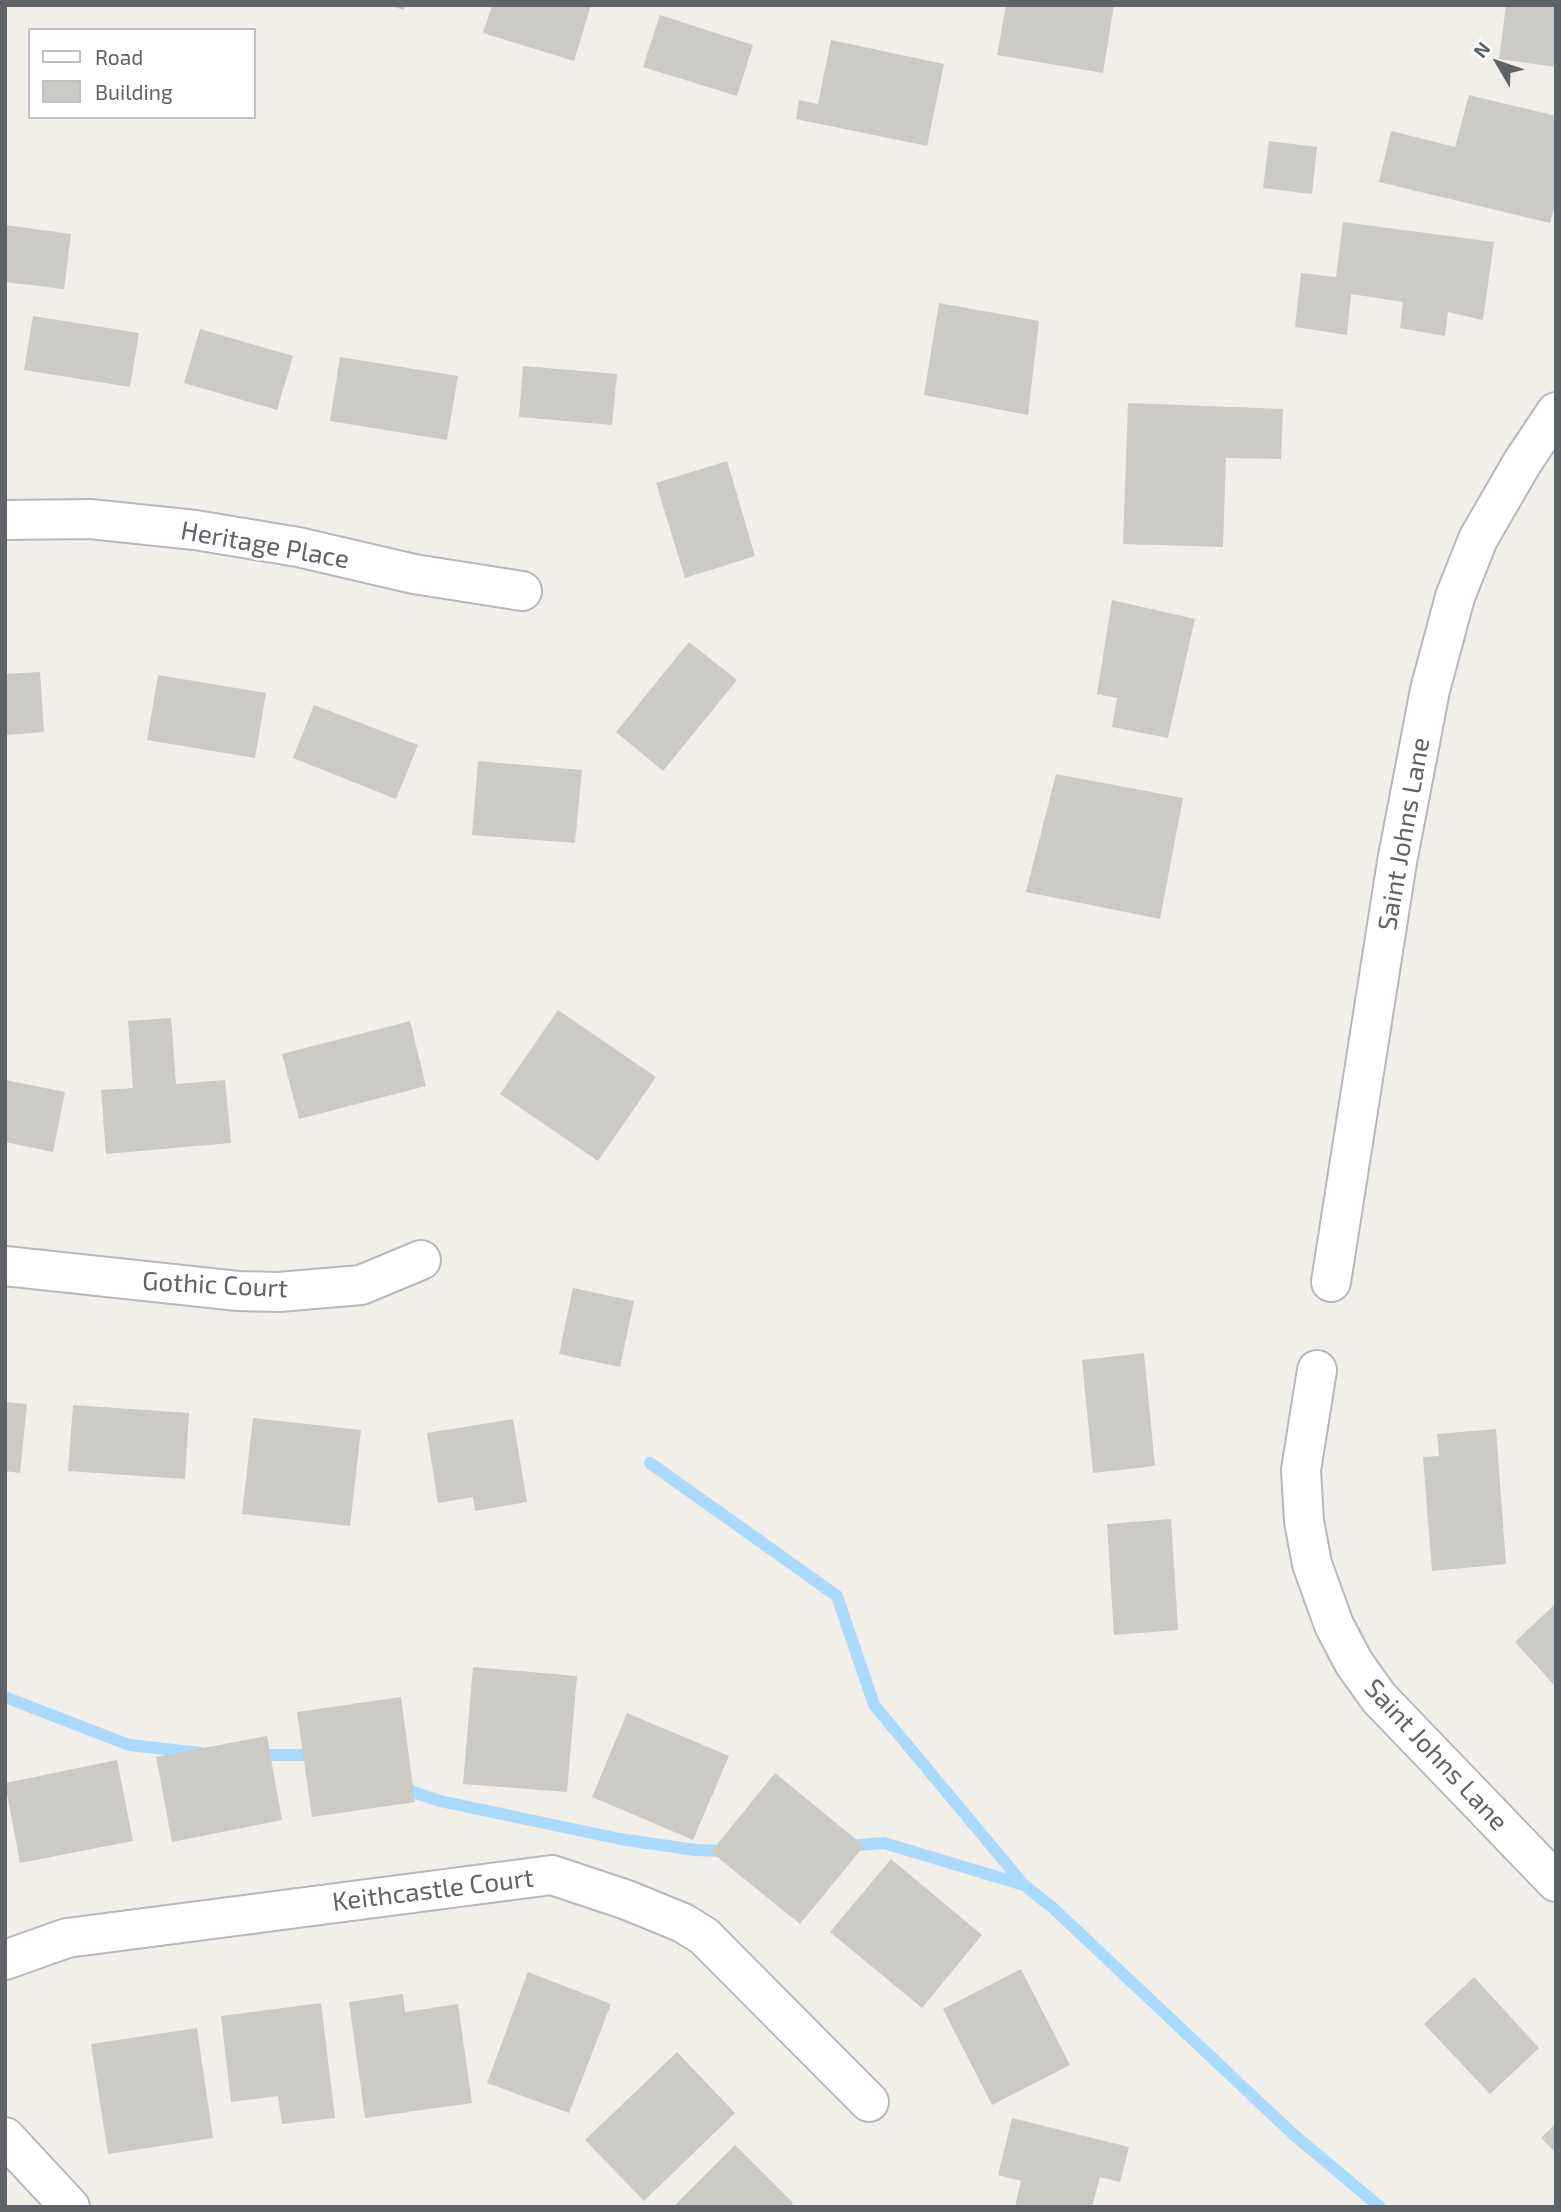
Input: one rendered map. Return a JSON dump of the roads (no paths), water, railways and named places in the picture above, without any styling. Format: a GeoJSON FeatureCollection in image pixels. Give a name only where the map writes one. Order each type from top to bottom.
{"type":"FeatureCollection","features":[{"type":"Feature","properties":{"kind":"street","name":"Saint Johns Lane"},"geometry":{"type":"LineString","coordinates":[[1331,1282],[1395,876],[1430,690],[1455,597],[1478,539],[1521,463],[1556,412]]}},
{"type":"Feature","properties":{"kind":"street","name":"Heritage Place"},"geometry":{"type":"LineString","coordinates":[[5,520],[90,519],[195,530],[298,547],[414,574],[523,591]]}},
{"type":"Feature","properties":{"kind":"street","name":"Gothic Court"},"geometry":{"type":"LineString","coordinates":[[5,1266],[238,1291],[279,1292],[361,1285],[421,1260]]}},
{"type":"Feature","properties":{"kind":"street","name":"Saint Johns Lane"},"geometry":{"type":"LineString","coordinates":[[1317,1370],[1301,1470],[1304,1521],[1312,1564],[1334,1625],[1354,1663],[1379,1698],[1556,1882]]}},
{"type":"Feature","properties":{"kind":"street","name":"Keithcastle Court"},"geometry":{"type":"LineString","coordinates":[[5,1960],[67,1938],[552,1875],[627,1900],[683,1923],[704,1936],[869,2102]]}},
{"type":"Feature","properties":{"kind":"street"},"geometry":{"type":"LineString","coordinates":[[5,2137],[70,2207]]}},
{"type":"Feature","properties":{"kind":"waterway"},"geometry":{"type":"LineString","coordinates":[[650,1463],[837,1596],[874,1705],[1024,1885],[1053,1908],[1294,2135],[1380,2207]]}},
{"type":"Feature","properties":{"kind":"waterway"},"geometry":{"type":"LineString","coordinates":[[5,1697],[129,1745],[201,1753]]}},
{"type":"Feature","properties":{"kind":"waterway"},"geometry":{"type":"LineString","coordinates":[[254,1755],[320,1755]]}},
{"type":"Feature","properties":{"kind":"waterway"},"geometry":{"type":"LineString","coordinates":[[398,1787],[440,1801],[620,1839],[695,1850],[726,1851]]}},
{"type":"Feature","properties":{"kind":"waterway"},"geometry":{"type":"LineString","coordinates":[[846,1846],[884,1843],[1024,1885]]}}]}
